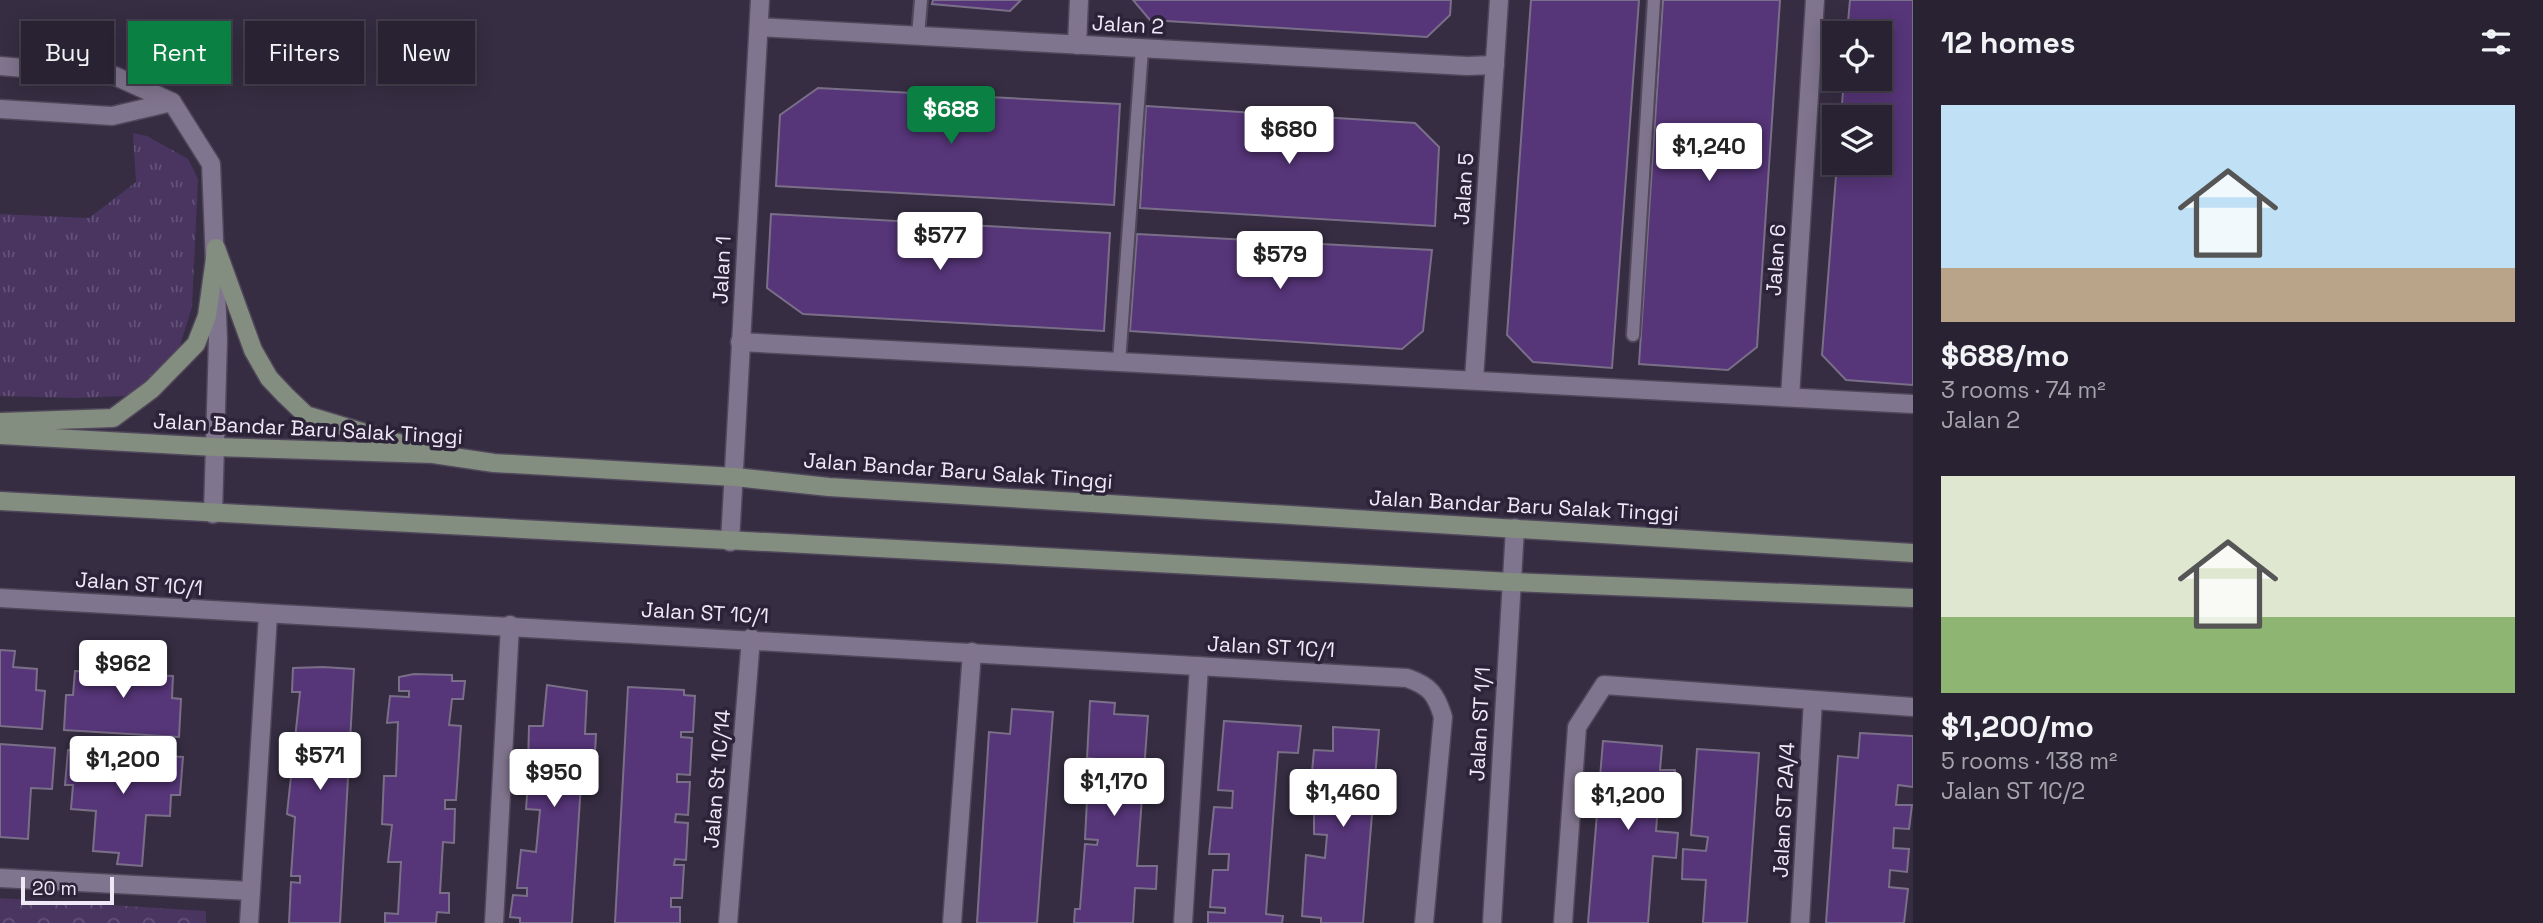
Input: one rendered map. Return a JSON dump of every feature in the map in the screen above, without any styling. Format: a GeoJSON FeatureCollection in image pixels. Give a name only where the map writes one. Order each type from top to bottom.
{"type":"FeatureCollection","features":[{"type":"Feature","properties":{"kind":"main road"},"geometry":{"type":"LineString","coordinates":[[0,422],[113,418],[152,389],[196,344],[207,316],[216,248]]}},
{"type":"Feature","properties":{"kind":"main road"},"geometry":{"type":"LineString","coordinates":[[216,248],[253,350],[269,378],[306,415],[433,454]]}},
{"type":"Feature","properties":{"kind":"main road","name":"Jalan Bandar Baru Salak Tinggi"},"geometry":{"type":"LineString","coordinates":[[0,435],[215,447],[433,454],[494,463],[736,477],[829,488],[1913,553]]}},
{"type":"Feature","properties":{"kind":"main road"},"geometry":{"type":"LineString","coordinates":[[0,501],[1511,582],[1913,598]]}},
{"type":"Feature","properties":{"kind":"street","name":"Jalan 1"},"geometry":{"type":"LineString","coordinates":[[730,542],[736,477],[740,342],[760,0]]}},
{"type":"Feature","properties":{"kind":"street"},"geometry":{"type":"LineString","coordinates":[[1077,45],[1079,0]]}},
{"type":"Feature","properties":{"kind":"street","name":"Jalan 5"},"geometry":{"type":"LineString","coordinates":[[1474,380],[1499,0]]}},
{"type":"Feature","properties":{"kind":"street","name":"Jalan 6"},"geometry":{"type":"LineString","coordinates":[[1790,397],[1815,0]]}},
{"type":"Feature","properties":{"kind":"street","name":"Jalan 2"},"geometry":{"type":"LineString","coordinates":[[759,27],[1467,66],[1495,65]]}},
{"type":"Feature","properties":{"kind":"street"},"geometry":{"type":"LineString","coordinates":[[0,66],[116,76],[172,102],[211,164],[218,339],[213,514]]}},
{"type":"Feature","properties":{"kind":"street"},"geometry":{"type":"LineString","coordinates":[[0,109],[112,116],[172,102]]}},
{"type":"Feature","properties":{"kind":"street"},"geometry":{"type":"LineString","coordinates":[[740,342],[1913,404]]}},
{"type":"Feature","properties":{"kind":"street","name":"Jalan ST 1/1"},"geometry":{"type":"LineString","coordinates":[[1492,923],[1515,528]]}},
{"type":"Feature","properties":{"kind":"street","name":"Jalan ST 1C/1"},"geometry":{"type":"LineString","coordinates":[[0,598],[268,615],[751,638],[1407,678],[1426,685],[1437,696],[1443,717],[1424,923]]}},
{"type":"Feature","properties":{"kind":"street"},"geometry":{"type":"LineString","coordinates":[[249,923],[268,615]]}},
{"type":"Feature","properties":{"kind":"street"},"geometry":{"type":"LineString","coordinates":[[494,923],[510,625]]}},
{"type":"Feature","properties":{"kind":"street","name":"Jalan St 1C/14"},"geometry":{"type":"LineString","coordinates":[[728,923],[751,638]]}},
{"type":"Feature","properties":{"kind":"street"},"geometry":{"type":"LineString","coordinates":[[951,923],[972,652]]}},
{"type":"Feature","properties":{"kind":"street"},"geometry":{"type":"LineString","coordinates":[[1183,923],[1199,666]]}},
{"type":"Feature","properties":{"kind":"street"},"geometry":{"type":"LineString","coordinates":[[1563,923],[1577,727],[1604,685],[1913,707]]}},
{"type":"Feature","properties":{"kind":"street","name":"Jalan ST 2A/4"},"geometry":{"type":"LineString","coordinates":[[1800,923],[1813,700]]}},
{"type":"Feature","properties":{"kind":"street"},"geometry":{"type":"LineString","coordinates":[[0,878],[251,891]]}},
{"type":"Feature","properties":{"kind":"lane"},"geometry":{"type":"LineString","coordinates":[[918,36],[921,0]]}},
{"type":"Feature","properties":{"kind":"lane"},"geometry":{"type":"LineString","coordinates":[[1633,335],[1654,0]]}},
{"type":"Feature","properties":{"kind":"lane"},"geometry":{"type":"LineString","coordinates":[[1119,362],[1142,48]]}},
{"type":"Feature","properties":{"kind":"green space"},"geometry":{"type":"Polygon","coordinates":[[[133,133],[147,136],[188,159],[198,179],[192,307],[178,352],[158,373],[125,396],[0,396],[0,214],[89,218],[136,182],[133,133]]]}},
{"type":"Feature","properties":{"kind":"green space"},"geometry":{"type":"Polygon","coordinates":[[[0,898],[206,911],[206,923],[0,923],[0,898]]]}},
{"type":"Feature","properties":{"kind":"building"},"geometry":{"type":"Polygon","coordinates":[[[933,0],[1021,0],[1010,11],[932,4],[933,0]]]}},
{"type":"Feature","properties":{"kind":"building"},"geometry":{"type":"Polygon","coordinates":[[[1133,0],[1451,0],[1450,15],[1427,37],[1150,20],[1133,0]]]}},
{"type":"Feature","properties":{"kind":"building"},"geometry":{"type":"Polygon","coordinates":[[[1531,0],[1639,0],[1612,368],[1533,362],[1507,335],[1531,0]]]}},
{"type":"Feature","properties":{"kind":"building"},"geometry":{"type":"Polygon","coordinates":[[[1663,0],[1780,0],[1757,347],[1728,370],[1639,364],[1663,0]]]}},
{"type":"Feature","properties":{"kind":"building"},"geometry":{"type":"Polygon","coordinates":[[[1850,0],[1913,0],[1913,385],[1846,380],[1822,355],[1836,175],[1892,175],[1892,105],[1842,105],[1843,91],[1892,91],[1892,21],[1848,21],[1850,0]]]}},
{"type":"Feature","properties":{"kind":"building"},"geometry":{"type":"Polygon","coordinates":[[[818,88],[1120,104],[1114,205],[776,186],[780,115],[818,88]]]}},
{"type":"Feature","properties":{"kind":"building"},"geometry":{"type":"Polygon","coordinates":[[[1146,106],[1415,123],[1439,147],[1435,226],[1140,208],[1146,106]]]}},
{"type":"Feature","properties":{"kind":"building"},"geometry":{"type":"Polygon","coordinates":[[[771,214],[1110,233],[1104,331],[803,314],[767,288],[771,214]]]}},
{"type":"Feature","properties":{"kind":"building"},"geometry":{"type":"Polygon","coordinates":[[[1137,234],[1432,250],[1423,331],[1402,349],[1130,331],[1137,234]]]}},
{"type":"Feature","properties":{"kind":"building"},"geometry":{"type":"Polygon","coordinates":[[[0,650],[15,651],[13,667],[37,669],[36,690],[45,691],[42,729],[0,726],[0,650]]]}},
{"type":"Feature","properties":{"kind":"building"},"geometry":{"type":"Polygon","coordinates":[[[100,656],[151,660],[150,675],[173,676],[172,698],[181,699],[179,737],[64,730],[66,695],[73,695],[75,671],[100,672],[100,656]]]}},
{"type":"Feature","properties":{"kind":"building"},"geometry":{"type":"Polygon","coordinates":[[[293,668],[354,669],[340,923],[289,923],[291,882],[300,883],[300,876],[291,876],[295,817],[287,814],[300,692],[292,692],[293,668]]]}},
{"type":"Feature","properties":{"kind":"building"},"geometry":{"type":"Polygon","coordinates":[[[414,674],[452,675],[452,681],[465,681],[463,699],[452,699],[449,725],[461,726],[456,800],[445,800],[445,809],[455,809],[454,843],[443,842],[440,893],[449,893],[449,913],[437,912],[436,923],[385,923],[385,913],[398,914],[401,862],[388,862],[392,825],[382,824],[384,776],[396,776],[398,722],[387,723],[390,696],[409,697],[409,691],[399,691],[399,677],[414,674]]]}},
{"type":"Feature","properties":{"kind":"building"},"geometry":{"type":"Polygon","coordinates":[[[547,685],[587,691],[585,734],[596,734],[595,753],[583,752],[572,923],[520,923],[520,918],[510,917],[513,895],[527,896],[527,888],[517,888],[521,850],[536,852],[540,810],[526,809],[529,771],[540,771],[540,765],[528,766],[529,726],[543,726],[547,685]]]}},
{"type":"Feature","properties":{"kind":"building"},"geometry":{"type":"Polygon","coordinates":[[[628,687],[684,690],[684,695],[695,696],[693,732],[681,732],[681,737],[692,738],[690,775],[677,774],[677,782],[690,782],[688,815],[676,814],[675,822],[688,823],[686,860],[675,859],[674,865],[684,865],[682,898],[671,898],[671,907],[680,907],[680,923],[615,923],[628,687]]]}},
{"type":"Feature","properties":{"kind":"building"},"geometry":{"type":"Polygon","coordinates":[[[1090,701],[1115,703],[1114,714],[1148,716],[1137,866],[1157,866],[1156,889],[1135,888],[1133,923],[1074,923],[1075,909],[1080,909],[1085,844],[1097,845],[1098,840],[1085,839],[1088,780],[1102,781],[1104,760],[1087,758],[1090,701]]]}},
{"type":"Feature","properties":{"kind":"building"},"geometry":{"type":"Polygon","coordinates":[[[1012,709],[1053,712],[1037,923],[977,923],[989,732],[1010,734],[1012,709]]]}},
{"type":"Feature","properties":{"kind":"building"},"geometry":{"type":"Polygon","coordinates":[[[1224,721],[1301,726],[1298,753],[1278,752],[1266,914],[1283,916],[1282,923],[1208,923],[1208,912],[1225,913],[1225,908],[1210,907],[1213,870],[1228,870],[1229,854],[1209,854],[1214,807],[1232,808],[1233,791],[1218,790],[1224,721]]]}},
{"type":"Feature","properties":{"kind":"building"},"geometry":{"type":"Polygon","coordinates":[[[1333,727],[1379,730],[1363,923],[1321,923],[1321,918],[1302,916],[1306,855],[1325,858],[1327,835],[1314,834],[1314,796],[1330,796],[1332,773],[1312,772],[1314,750],[1333,751],[1333,727]]]}},
{"type":"Feature","properties":{"kind":"building"},"geometry":{"type":"Polygon","coordinates":[[[1860,733],[1913,736],[1913,787],[1898,785],[1896,805],[1912,805],[1909,829],[1894,828],[1893,848],[1909,849],[1907,872],[1890,870],[1889,887],[1908,889],[1904,923],[1826,923],[1838,756],[1858,758],[1860,733]]]}},
{"type":"Feature","properties":{"kind":"building"},"geometry":{"type":"Polygon","coordinates":[[[1603,741],[1662,746],[1660,770],[1675,770],[1673,796],[1659,794],[1656,831],[1678,833],[1676,858],[1653,856],[1648,923],[1588,923],[1603,741]]]}},
{"type":"Feature","properties":{"kind":"building"},"geometry":{"type":"Polygon","coordinates":[[[0,744],[55,748],[52,789],[31,788],[28,839],[0,837],[0,744]]]}},
{"type":"Feature","properties":{"kind":"building"},"geometry":{"type":"Polygon","coordinates":[[[1697,749],[1759,753],[1747,923],[1703,923],[1706,880],[1682,879],[1683,849],[1706,851],[1708,837],[1691,835],[1697,749]]]}},
{"type":"Feature","properties":{"kind":"building"},"geometry":{"type":"Polygon","coordinates":[[[68,750],[183,757],[180,795],[171,795],[170,816],[146,815],[142,866],[117,864],[119,853],[93,851],[96,811],[71,809],[73,785],[65,785],[68,750]]]}}]}
